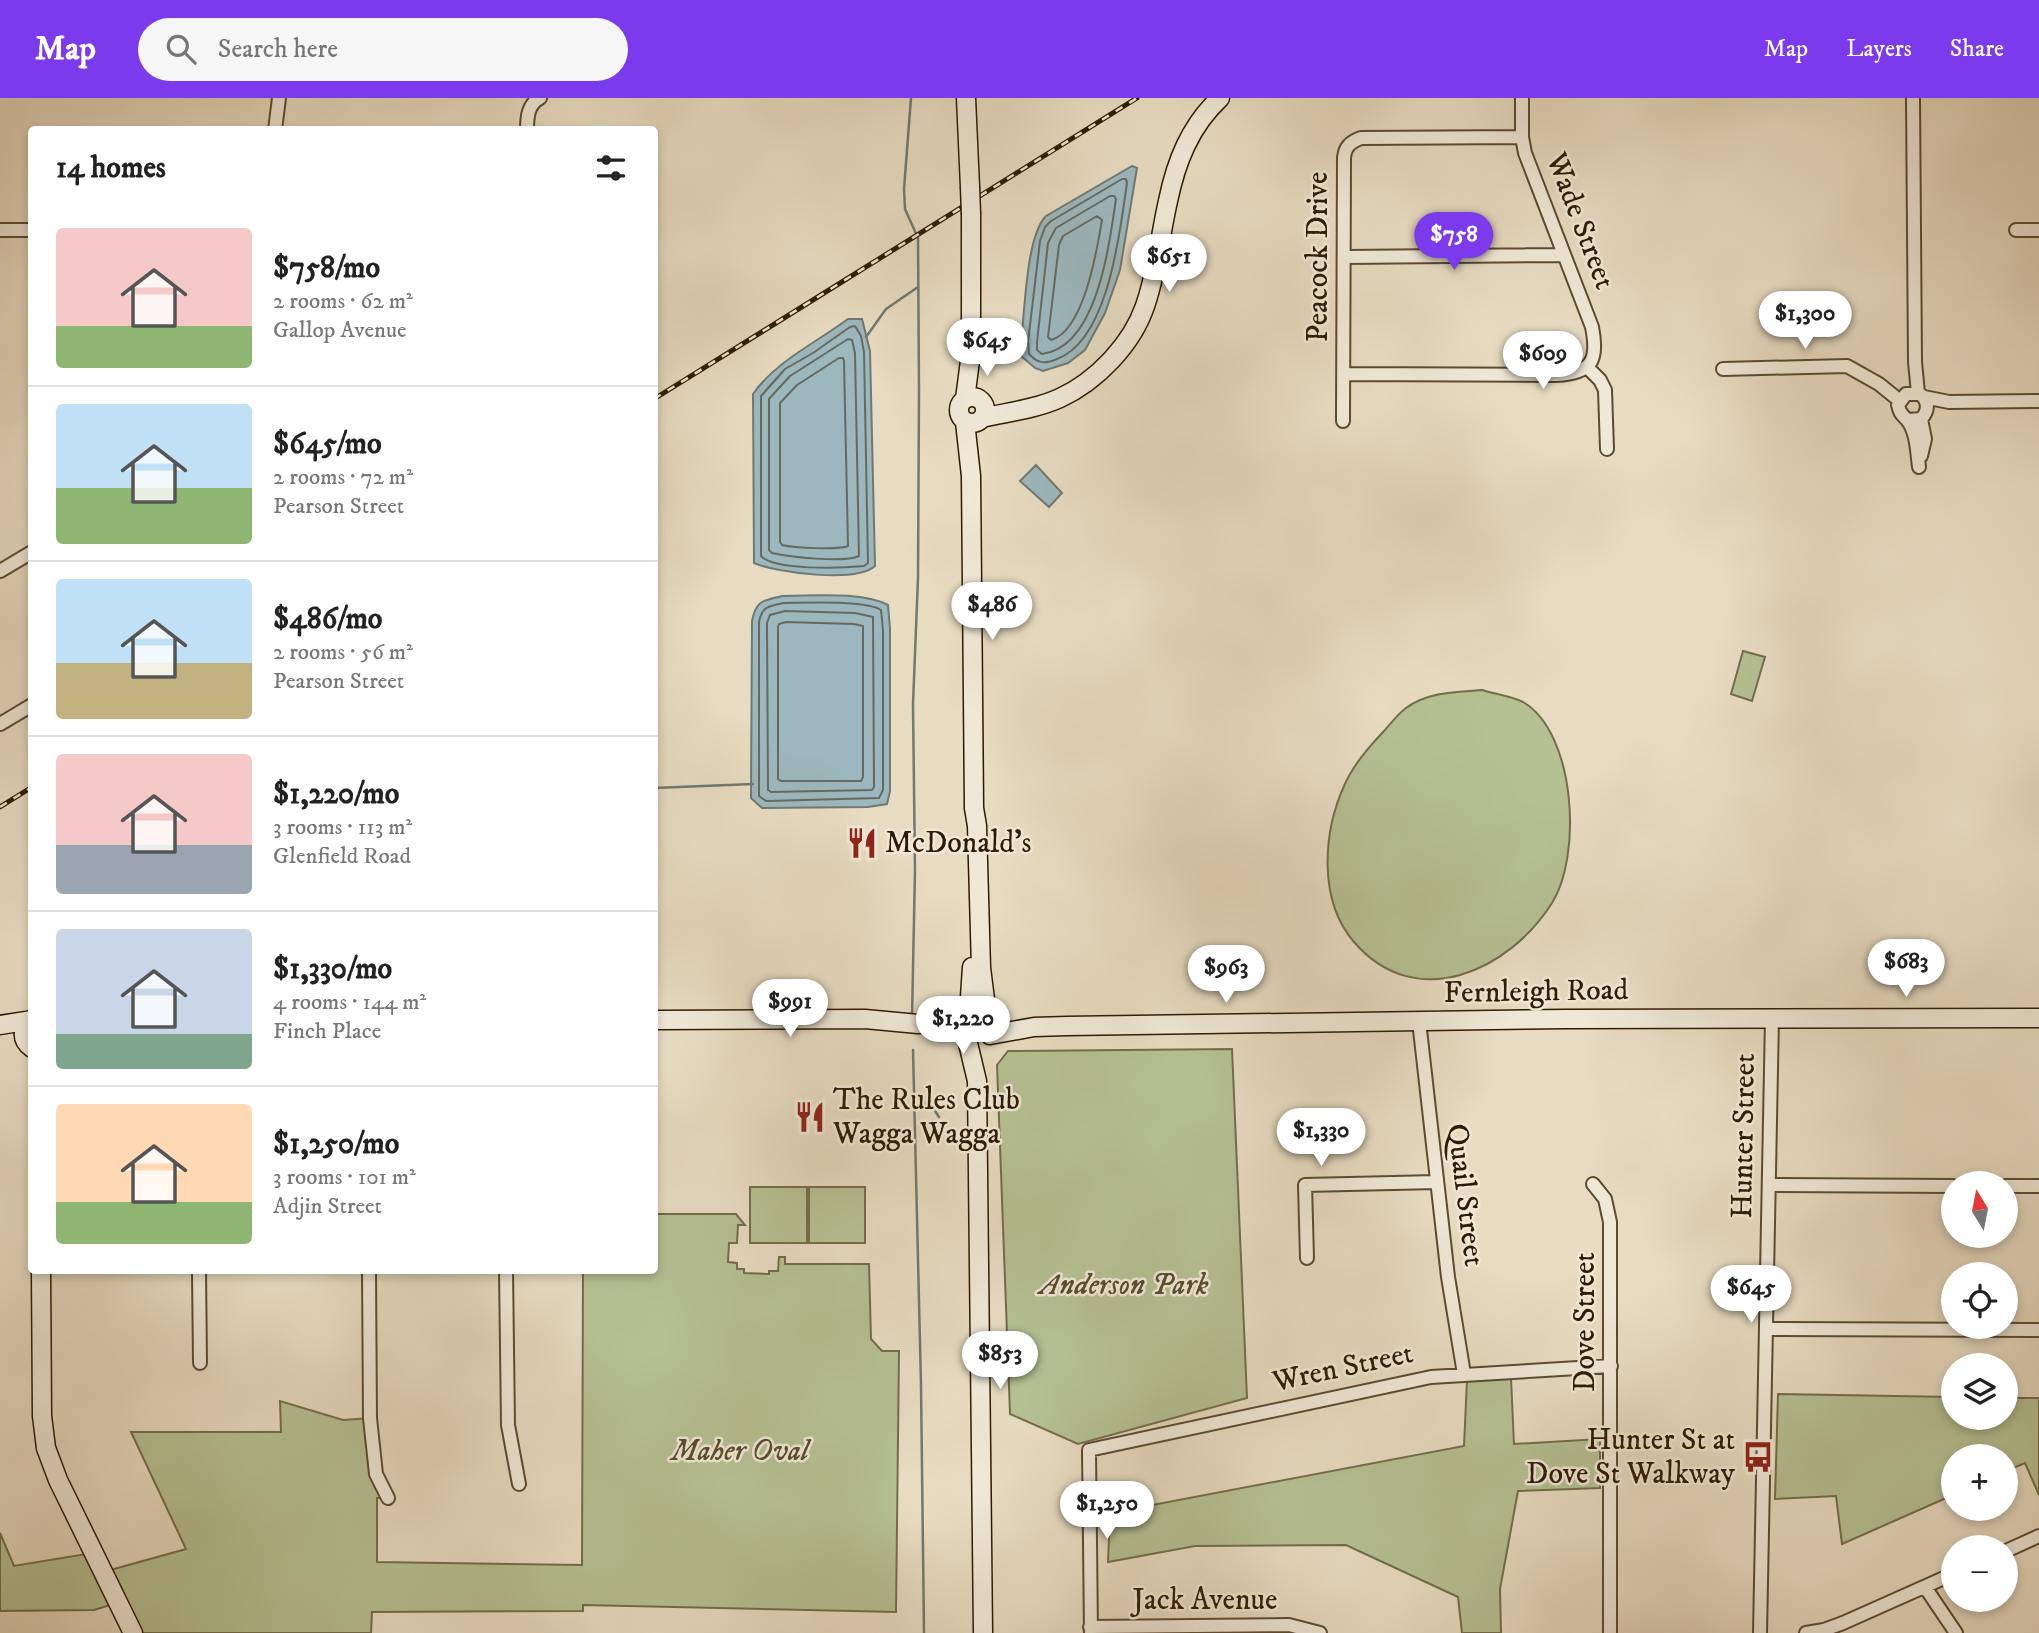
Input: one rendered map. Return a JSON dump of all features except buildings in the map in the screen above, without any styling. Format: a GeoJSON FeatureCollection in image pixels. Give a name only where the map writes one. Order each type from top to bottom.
{"type":"FeatureCollection","features":[{"type":"Feature","properties":{"kind":"street"},"geometry":{"type":"LineString","coordinates":[[276,126],[279,98]]}},
{"type":"Feature","properties":{"kind":"street"},"geometry":{"type":"LineString","coordinates":[[527,126],[527,115],[534,101],[540,98]]}},
{"type":"Feature","properties":{"kind":"street"},"geometry":{"type":"LineString","coordinates":[[967,98],[971,214],[971,353],[975,411],[971,476],[974,808],[977,826],[981,968],[989,1027],[977,1081],[983,1633]]}},
{"type":"Feature","properties":{"kind":"street"},"geometry":{"type":"LineString","coordinates":[[975,411],[1031,408],[1059,398],[1087,382],[1110,361],[1134,329],[1144,308],[1172,180],[1182,152],[1202,118],[1220,98]]}},
{"type":"Feature","properties":{"kind":"street","name":"Wade Street"},"geometry":{"type":"LineString","coordinates":[[1522,98],[1522,137],[1528,164],[1582,299],[1595,344],[1594,357],[1587,367]]}},
{"type":"Feature","properties":{"kind":"street"},"geometry":{"type":"LineString","coordinates":[[1723,369],[1847,366],[1872,382],[1874,389],[1909,403],[1924,415],[1925,439],[1919,467],[1909,403],[1915,362],[1913,98]]}},
{"type":"Feature","properties":{"kind":"street","name":"Peacock Drive"},"geometry":{"type":"LineString","coordinates":[[1343,421],[1344,158],[1347,147],[1354,140],[1361,138],[1522,137]]}},
{"type":"Feature","properties":{"kind":"street"},"geometry":{"type":"LineString","coordinates":[[0,230],[28,230]]}},
{"type":"Feature","properties":{"kind":"street"},"geometry":{"type":"LineString","coordinates":[[2015,230],[2039,230]]}},
{"type":"Feature","properties":{"kind":"street"},"geometry":{"type":"LineString","coordinates":[[1345,257],[1563,255]]}},
{"type":"Feature","properties":{"kind":"street"},"geometry":{"type":"LineString","coordinates":[[1344,374],[1573,374],[1587,367],[1600,380],[1605,390],[1607,449]]}},
{"type":"Feature","properties":{"kind":"street"},"geometry":{"type":"LineString","coordinates":[[1909,403],[2039,401]]}},
{"type":"Feature","properties":{"kind":"street"},"geometry":{"type":"LineString","coordinates":[[1924,415],[1949,402]]}},
{"type":"Feature","properties":{"kind":"street"},"geometry":{"type":"LineString","coordinates":[[1909,403],[1924,415]]}},
{"type":"Feature","properties":{"kind":"street"},"geometry":{"type":"LineString","coordinates":[[0,571],[28,554]]}},
{"type":"Feature","properties":{"kind":"street"},"geometry":{"type":"LineString","coordinates":[[0,724],[28,707]]}},
{"type":"Feature","properties":{"kind":"street"},"geometry":{"type":"LineString","coordinates":[[974,808],[971,826],[971,982],[966,1016],[961,1025],[977,1081]]}},
{"type":"Feature","properties":{"kind":"street"},"geometry":{"type":"LineString","coordinates":[[658,1020],[865,1019],[918,1024],[976,1012],[989,1027]]}},
{"type":"Feature","properties":{"kind":"street","name":"Hunter Street"},"geometry":{"type":"LineString","coordinates":[[1760,1633],[1772,1018]]}},
{"type":"Feature","properties":{"kind":"street","name":"Fernleigh Road"},"geometry":{"type":"LineString","coordinates":[[989,1027],[1419,1021],[2039,1018]]}},
{"type":"Feature","properties":{"kind":"street"},"geometry":{"type":"LineString","coordinates":[[0,1025],[28,1021]]}},
{"type":"Feature","properties":{"kind":"street","name":"Quail Street"},"geometry":{"type":"LineString","coordinates":[[1419,1021],[1448,1277],[1464,1374]]}},
{"type":"Feature","properties":{"kind":"street"},"geometry":{"type":"LineString","coordinates":[[28,1026],[24,1031],[28,1044]]}},
{"type":"Feature","properties":{"kind":"street"},"geometry":{"type":"LineString","coordinates":[[658,1031],[930,1029],[965,1037],[977,1043],[989,1027]]}},
{"type":"Feature","properties":{"kind":"street"},"geometry":{"type":"LineString","coordinates":[[0,1034],[28,1047]]}},
{"type":"Feature","properties":{"kind":"street"},"geometry":{"type":"LineString","coordinates":[[1307,1258],[1305,1185],[1437,1182]]}},
{"type":"Feature","properties":{"kind":"street","name":"Dove Street"},"geometry":{"type":"LineString","coordinates":[[1593,1184],[1605,1199],[1610,1222],[1610,1633]]}},
{"type":"Feature","properties":{"kind":"street"},"geometry":{"type":"LineString","coordinates":[[1770,1185],[1941,1186]]}},
{"type":"Feature","properties":{"kind":"street"},"geometry":{"type":"LineString","coordinates":[[2018,1186],[2039,1186]]}},
{"type":"Feature","properties":{"kind":"street"},"geometry":{"type":"LineString","coordinates":[[41,1274],[42,1416],[46,1448],[58,1480],[133,1633]]}},
{"type":"Feature","properties":{"kind":"street"},"geometry":{"type":"LineString","coordinates":[[199,1274],[200,1363]]}},
{"type":"Feature","properties":{"kind":"street"},"geometry":{"type":"LineString","coordinates":[[369,1274],[370,1418],[376,1474],[388,1498]]}},
{"type":"Feature","properties":{"kind":"street"},"geometry":{"type":"LineString","coordinates":[[506,1274],[508,1425],[519,1484]]}},
{"type":"Feature","properties":{"kind":"street"},"geometry":{"type":"LineString","coordinates":[[1768,1329],[2039,1330]]}},
{"type":"Feature","properties":{"kind":"street","name":"Wren Street"},"geometry":{"type":"LineString","coordinates":[[1090,1630],[1089,1450],[1406,1381],[1464,1374],[1611,1366]]}},
{"type":"Feature","properties":{"kind":"street"},"geometry":{"type":"LineString","coordinates":[[2018,1546],[2039,1536]]}},
{"type":"Feature","properties":{"kind":"street"},"geometry":{"type":"LineString","coordinates":[[1806,1633],[1824,1630],[1941,1580]]}},
{"type":"Feature","properties":{"kind":"street"},"geometry":{"type":"LineString","coordinates":[[1925,1587],[1956,1633]]}},
{"type":"Feature","properties":{"kind":"street","name":"Jack Avenue"},"geometry":{"type":"LineString","coordinates":[[1090,1630],[1243,1629],[1289,1625],[1320,1633]]}},
{"type":"Feature","properties":{"kind":"green space"},"geometry":{"type":"Polygon","coordinates":[[[1743,651],[1765,657],[1752,701],[1731,694],[1743,651]]]}},
{"type":"Feature","properties":{"kind":"green space"},"geometry":{"type":"Polygon","coordinates":[[[1482,690],[1523,702],[1541,718],[1554,740],[1569,796],[1568,856],[1562,882],[1552,903],[1534,927],[1512,948],[1487,964],[1460,975],[1433,979],[1405,976],[1379,964],[1354,942],[1334,907],[1329,887],[1328,845],[1337,804],[1357,764],[1406,708],[1433,696],[1482,690]]]}},
{"type":"Feature","properties":{"kind":"green space","name":"Anderson Park"},"geometry":{"type":"Polygon","coordinates":[[[1232,1049],[1247,1398],[1078,1444],[1010,1414],[997,1065],[1008,1051],[1232,1049]]]}},
{"type":"Feature","properties":{"kind":"green space"},"geometry":{"type":"Polygon","coordinates":[[[750,1187],[807,1187],[807,1243],[750,1243],[750,1187]]]}},
{"type":"Feature","properties":{"kind":"green space"},"geometry":{"type":"Polygon","coordinates":[[[809,1187],[865,1187],[865,1243],[809,1243],[809,1187]]]}},
{"type":"Feature","properties":{"kind":"green space","name":"Maher Oval"},"geometry":{"type":"Polygon","coordinates":[[[658,1214],[736,1214],[745,1225],[738,1225],[737,1243],[729,1243],[728,1262],[737,1263],[737,1269],[744,1269],[744,1273],[769,1274],[769,1271],[778,1271],[779,1257],[785,1257],[785,1264],[869,1264],[871,1339],[882,1351],[899,1351],[896,1612],[583,1605],[583,1611],[372,1612],[371,1633],[133,1633],[117,1603],[94,1610],[0,1611],[0,1533],[14,1566],[92,1553],[103,1572],[186,1549],[131,1432],[281,1432],[280,1401],[343,1420],[370,1418],[388,1498],[377,1498],[377,1562],[582,1565],[583,1274],[658,1274],[658,1214]]]}},
{"type":"Feature","properties":{"kind":"green space"},"geometry":{"type":"Polygon","coordinates":[[[1511,1378],[1514,1444],[1600,1439],[1600,1488],[1518,1491],[1500,1589],[1501,1633],[1462,1633],[1458,1597],[1346,1545],[1195,1546],[1108,1562],[1110,1513],[1464,1446],[1467,1380],[1511,1378]]]}},
{"type":"Feature","properties":{"kind":"green space"},"geometry":{"type":"Polygon","coordinates":[[[1778,1394],[1941,1397],[1941,1430],[2018,1430],[2018,1398],[2039,1398],[2039,1495],[2025,1463],[2018,1466],[2018,1444],[1941,1444],[1941,1500],[1842,1544],[1836,1496],[1775,1499],[1778,1394]]]}},
{"type":"Feature","properties":{"kind":"water"},"geometry":{"type":"Polygon","coordinates":[[[1132,166],[1137,168],[1120,270],[1105,313],[1085,350],[1068,363],[1043,371],[1035,368],[1021,356],[1021,342],[1030,256],[1039,226],[1046,216],[1132,166]]]}},
{"type":"Feature","properties":{"kind":"water"},"geometry":{"type":"Polygon","coordinates":[[[848,319],[862,319],[870,351],[875,566],[865,571],[834,575],[797,573],[765,567],[754,563],[753,394],[785,362],[848,319]]]}},
{"type":"Feature","properties":{"kind":"water"},"geometry":{"type":"Polygon","coordinates":[[[1036,465],[1062,493],[1049,507],[1020,481],[1036,465]]]}},
{"type":"Feature","properties":{"kind":"water"},"geometry":{"type":"Polygon","coordinates":[[[782,596],[851,596],[888,605],[890,791],[887,804],[868,807],[762,808],[751,798],[752,621],[761,602],[782,596]]]}},
{"type":"Feature","properties":{"kind":"waterway"},"geometry":{"type":"LineString","coordinates":[[911,98],[904,189],[905,209],[918,238],[919,390],[918,578],[913,704],[915,870],[912,1018]]}},
{"type":"Feature","properties":{"kind":"waterway"},"geometry":{"type":"LineString","coordinates":[[866,337],[886,309],[918,287]]}},
{"type":"Feature","properties":{"kind":"waterway"},"geometry":{"type":"LineString","coordinates":[[658,788],[753,784]]}},
{"type":"Feature","properties":{"kind":"waterway"},"geometry":{"type":"LineString","coordinates":[[913,1050],[924,1633]]}},
{"type":"Feature","properties":{"kind":"waterway"},"geometry":{"type":"LineString","coordinates":[[915,1096],[933,1108],[939,1117]]}},
{"type":"Feature","properties":{"kind":"railway"},"geometry":{"type":"LineString","coordinates":[[658,397],[1137,98]]}},
{"type":"Feature","properties":{"kind":"railway"},"geometry":{"type":"LineString","coordinates":[[0,807],[28,790]]}},
{"type":"Feature","properties":{"kind":"place","name":"McDonald's"},"geometry":{"type":"Point","coordinates":[862,843]}},
{"type":"Feature","properties":{"kind":"place","name":"The Rules Club Wagga Wagga"},"geometry":{"type":"Point","coordinates":[810,1117]}},
{"type":"Feature","properties":{"kind":"place","name":"Hunter St at Dove St Walkway"},"geometry":{"type":"Point","coordinates":[1758,1457]}}]}
